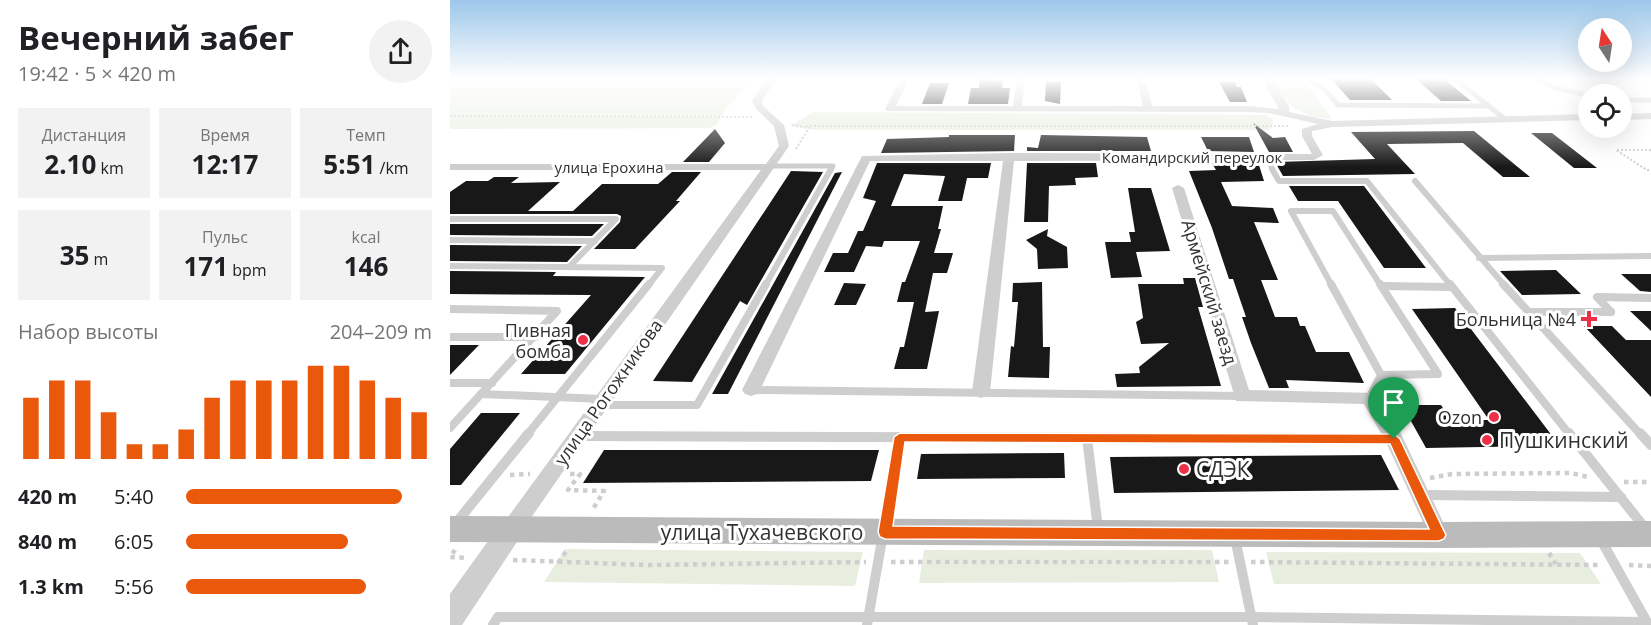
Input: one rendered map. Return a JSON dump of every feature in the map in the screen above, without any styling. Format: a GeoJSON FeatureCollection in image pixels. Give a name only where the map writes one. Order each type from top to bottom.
{"type":"FeatureCollection","features":[{"type":"Feature","properties":{"kind":"main road","name":"улица Тухачевского"},"geometry":{"type":"LineString","coordinates":[[450,543],[510,531],[1098,534],[1237,548],[1439,535],[1650,534]]}},
{"type":"Feature","properties":{"kind":"street"},"geometry":{"type":"LineString","coordinates":[[760,108],[777,123]]}},
{"type":"Feature","properties":{"kind":"street"},"geometry":{"type":"LineString","coordinates":[[890,108],[1249,109],[1284,113],[1332,124],[1578,117]]}},
{"type":"Feature","properties":{"kind":"street"},"geometry":{"type":"LineString","coordinates":[[1284,108],[1284,113]]}},
{"type":"Feature","properties":{"kind":"street"},"geometry":{"type":"LineString","coordinates":[[1632,117],[1651,116]]}},
{"type":"Feature","properties":{"kind":"street","name":"улица Рогожникова"},"geometry":{"type":"LineString","coordinates":[[450,617],[599,402],[774,166],[784,146],[777,123]]}},
{"type":"Feature","properties":{"kind":"street","name":"Командирский переулок"},"geometry":{"type":"LineString","coordinates":[[751,390],[866,158],[1317,156],[1306,136],[1307,129],[1332,124]]}},
{"type":"Feature","properties":{"kind":"street"},"geometry":{"type":"LineString","coordinates":[[981,392],[1009,156]]}},
{"type":"Feature","properties":{"kind":"street","name":"улица Ерохина"},"geometry":{"type":"LineString","coordinates":[[450,167],[774,166]]}},
{"type":"Feature","properties":{"kind":"street","name":"Армейский заезд"},"geometry":{"type":"LineString","coordinates":[[1178,188],[1242,396]]}},
{"type":"Feature","properties":{"kind":"street"},"geometry":{"type":"LineString","coordinates":[[1242,396],[1369,398],[1394,439],[1439,535]]}},
{"type":"Feature","properties":{"kind":"lane"},"geometry":{"type":"LineString","coordinates":[[1492,108],[1506,119]]}},
{"type":"Feature","properties":{"kind":"lane"},"geometry":{"type":"LineString","coordinates":[[1266,157],[1279,181],[1367,181],[1650,534]]}},
{"type":"Feature","properties":{"kind":"lane"},"geometry":{"type":"LineString","coordinates":[[482,394],[558,397],[599,402],[697,405],[833,166],[774,166]]}},
{"type":"Feature","properties":{"kind":"lane"},"geometry":{"type":"LineString","coordinates":[[1415,181],[1479,258],[1651,445]]}},
{"type":"Feature","properties":{"kind":"lane"},"geometry":{"type":"LineString","coordinates":[[1291,211],[1333,211],[1438,374],[1382,375],[1291,211]]}},
{"type":"Feature","properties":{"kind":"lane"},"geometry":{"type":"LineString","coordinates":[[450,219],[616,219],[569,267]]}},
{"type":"Feature","properties":{"kind":"lane"},"geometry":{"type":"LineString","coordinates":[[450,240],[595,241]]}},
{"type":"Feature","properties":{"kind":"lane"},"geometry":{"type":"LineString","coordinates":[[1479,258],[1651,256]]}},
{"type":"Feature","properties":{"kind":"lane"},"geometry":{"type":"LineString","coordinates":[[450,266],[662,268],[558,397],[450,543]]}},
{"type":"Feature","properties":{"kind":"lane"},"geometry":{"type":"LineString","coordinates":[[1382,286],[1450,287]]}},
{"type":"Feature","properties":{"kind":"lane"},"geometry":{"type":"LineString","coordinates":[[1530,312],[1611,312],[1597,297],[1651,298]]}},
{"type":"Feature","properties":{"kind":"lane"},"geometry":{"type":"LineString","coordinates":[[450,309],[557,310],[535,337],[450,428]]}},
{"type":"Feature","properties":{"kind":"lane"},"geometry":{"type":"LineString","coordinates":[[450,337],[535,337]]}},
{"type":"Feature","properties":{"kind":"lane"},"geometry":{"type":"LineString","coordinates":[[1369,398],[1382,375]]}},
{"type":"Feature","properties":{"kind":"lane"},"geometry":{"type":"LineString","coordinates":[[450,383],[492,383]]}},
{"type":"Feature","properties":{"kind":"lane"},"geometry":{"type":"LineString","coordinates":[[751,390],[1242,396]]}},
{"type":"Feature","properties":{"kind":"lane"},"geometry":{"type":"LineString","coordinates":[[575,436],[1394,439]]}},
{"type":"Feature","properties":{"kind":"lane"},"geometry":{"type":"LineString","coordinates":[[868,620],[880,562],[900,437]]}},
{"type":"Feature","properties":{"kind":"lane"},"geometry":{"type":"LineString","coordinates":[[1087,438],[1098,534]]}},
{"type":"Feature","properties":{"kind":"lane"},"geometry":{"type":"LineString","coordinates":[[1417,488],[1621,497]]}},
{"type":"Feature","properties":{"kind":"lane"},"geometry":{"type":"LineString","coordinates":[[493,625],[498,617],[1647,623],[1598,535]]}},
{"type":"Feature","properties":{"kind":"lane"},"geometry":{"type":"LineString","coordinates":[[1237,548],[1252,621]]}},
{"type":"Feature","properties":{"kind":"path"},"geometry":{"type":"LineString","coordinates":[[450,115],[744,114],[777,123]]}},
{"type":"Feature","properties":{"kind":"path"},"geometry":{"type":"LineString","coordinates":[[450,115],[742,116],[806,126],[1292,126],[1309,120]]}},
{"type":"Feature","properties":{"kind":"path"},"geometry":{"type":"LineString","coordinates":[[774,166],[808,131],[806,126]]}},
{"type":"Feature","properties":{"kind":"path"},"geometry":{"type":"LineString","coordinates":[[1651,150],[1616,150],[1647,170],[1651,170]]}},
{"type":"Feature","properties":{"kind":"path"},"geometry":{"type":"LineString","coordinates":[[572,474],[579,465]]}},
{"type":"Feature","properties":{"kind":"path"},"geometry":{"type":"LineString","coordinates":[[1417,488],[1452,474],[1571,473],[1609,481],[1651,482]]}},
{"type":"Feature","properties":{"kind":"path"},"geometry":{"type":"LineString","coordinates":[[558,563],[648,565],[880,562],[1237,548],[1651,566]]}},
{"type":"Feature","properties":{"kind":"green space"},"geometry":{"type":"Polygon","coordinates":[[[450,108],[727,108],[717,125],[709,128],[450,129],[450,108]]]}},
{"type":"Feature","properties":{"kind":"green space"},"geometry":{"type":"Polygon","coordinates":[[[1296,108],[1324,108],[1332,119],[1320,118],[1303,113],[1296,108]]]}},
{"type":"Feature","properties":{"kind":"green space"},"geometry":{"type":"Polygon","coordinates":[[[813,112],[1266,115],[1273,119],[1269,130],[814,130],[791,126],[813,112]]]}},
{"type":"Feature","properties":{"kind":"green space"},"geometry":{"type":"Polygon","coordinates":[[[565,549],[863,552],[855,586],[544,582],[565,549]]]}},
{"type":"Feature","properties":{"kind":"green space"},"geometry":{"type":"Polygon","coordinates":[[[924,550],[1212,550],[1219,582],[919,583],[924,550]]]}},
{"type":"Feature","properties":{"kind":"green space"},"geometry":{"type":"Polygon","coordinates":[[[1266,552],[1580,553],[1601,584],[1274,584],[1266,552]]]}},
{"type":"Feature","properties":{"kind":"building"},"geometry":{"type":"Polygon","coordinates":[[[1253,123],[1273,138],[1285,137],[1293,152],[1269,152],[1253,123]]]}},
{"type":"Feature","properties":{"kind":"building"},"geometry":{"type":"Polygon","coordinates":[[[715,129],[725,143],[709,162],[683,162],[715,129]]]}},
{"type":"Feature","properties":{"kind":"building"},"geometry":{"type":"Polygon","coordinates":[[[1474,131],[1530,177],[1503,177],[1463,143],[1387,144],[1415,174],[1283,176],[1275,162],[1375,159],[1351,132],[1474,131]]]}},
{"type":"Feature","properties":{"kind":"building"},"geometry":{"type":"Polygon","coordinates":[[[1531,133],[1552,133],[1597,168],[1574,168],[1531,133]]]}},
{"type":"Feature","properties":{"kind":"building"},"geometry":{"type":"Polygon","coordinates":[[[949,135],[1015,135],[1014,151],[881,153],[887,139],[949,137],[949,135]]]}},
{"type":"Feature","properties":{"kind":"building"},"geometry":{"type":"Polygon","coordinates":[[[1041,135],[1147,137],[1151,151],[1027,151],[1027,147],[1038,148],[1041,135]]]}},
{"type":"Feature","properties":{"kind":"building"},"geometry":{"type":"Polygon","coordinates":[[[1201,137],[1249,137],[1254,152],[1208,151],[1201,137]]]}},
{"type":"Feature","properties":{"kind":"building"},"geometry":{"type":"Polygon","coordinates":[[[1258,162],[1264,181],[1221,182],[1232,206],[1273,208],[1279,223],[1254,222],[1278,280],[1261,280],[1275,317],[1297,317],[1300,326],[1305,326],[1316,352],[1349,352],[1364,383],[1286,380],[1289,388],[1269,388],[1242,317],[1246,317],[1233,279],[1229,279],[1189,171],[1216,170],[1212,163],[1258,162]]]}},
{"type":"Feature","properties":{"kind":"building"},"geometry":{"type":"Polygon","coordinates":[[[877,163],[991,163],[988,178],[967,178],[962,201],[938,201],[945,176],[904,174],[891,206],[943,206],[938,229],[941,229],[934,253],[953,253],[947,273],[933,273],[925,312],[939,311],[927,369],[894,369],[900,347],[904,347],[914,302],[897,302],[902,282],[905,282],[920,241],[884,241],[882,247],[866,246],[854,272],[824,272],[833,253],[848,253],[858,231],[863,231],[876,201],[863,198],[877,163]]]}},
{"type":"Feature","properties":{"kind":"building"},"geometry":{"type":"Polygon","coordinates":[[[1027,163],[1096,163],[1098,177],[1075,178],[1076,185],[1049,186],[1048,222],[1024,222],[1027,163]]]}},
{"type":"Feature","properties":{"kind":"building"},"geometry":{"type":"Polygon","coordinates":[[[791,171],[823,172],[747,305],[740,301],[692,382],[653,381],[791,171]]]}},
{"type":"Feature","properties":{"kind":"building"},"geometry":{"type":"Polygon","coordinates":[[[672,172],[701,172],[676,201],[680,201],[635,249],[594,249],[620,222],[621,216],[617,214],[450,214],[450,192],[466,181],[488,181],[494,177],[519,177],[511,183],[560,182],[528,211],[573,211],[602,184],[658,184],[672,172]]]}},
{"type":"Feature","properties":{"kind":"building"},"geometry":{"type":"Polygon","coordinates":[[[842,172],[728,394],[712,394],[835,173],[842,172]]]}},
{"type":"Feature","properties":{"kind":"building"},"geometry":{"type":"Polygon","coordinates":[[[1289,186],[1364,186],[1426,268],[1384,268],[1338,201],[1298,201],[1289,186]]]}},
{"type":"Feature","properties":{"kind":"building"},"geometry":{"type":"Polygon","coordinates":[[[1128,188],[1151,188],[1170,251],[1136,252],[1142,277],[1111,278],[1105,242],[1131,242],[1129,232],[1135,232],[1128,188]]]}},
{"type":"Feature","properties":{"kind":"building"},"geometry":{"type":"Polygon","coordinates":[[[450,224],[604,224],[592,236],[450,235],[450,224]]]}},
{"type":"Feature","properties":{"kind":"building"},"geometry":{"type":"Polygon","coordinates":[[[1048,229],[1047,236],[1067,247],[1068,268],[1038,269],[1037,249],[1026,240],[1048,229]]]}},
{"type":"Feature","properties":{"kind":"building"},"geometry":{"type":"Polygon","coordinates":[[[450,245],[582,246],[567,262],[450,261],[450,245]]]}},
{"type":"Feature","properties":{"kind":"building"},"geometry":{"type":"Polygon","coordinates":[[[1556,270],[1581,294],[1522,295],[1500,271],[1556,270]]]}},
{"type":"Feature","properties":{"kind":"building"},"geometry":{"type":"Polygon","coordinates":[[[450,271],[556,272],[553,276],[645,277],[565,374],[521,374],[591,295],[450,294],[450,271]]]}},
{"type":"Feature","properties":{"kind":"building"},"geometry":{"type":"Polygon","coordinates":[[[1621,274],[1651,274],[1651,292],[1640,291],[1621,274]]]}},
{"type":"Feature","properties":{"kind":"building"},"geometry":{"type":"Polygon","coordinates":[[[1183,278],[1195,278],[1203,307],[1198,307],[1221,386],[1117,387],[1115,374],[1140,373],[1139,367],[1169,343],[1141,344],[1136,322],[1143,318],[1138,284],[1184,284],[1183,278]]]}},
{"type":"Feature","properties":{"kind":"building"},"geometry":{"type":"Polygon","coordinates":[[[1042,282],[1043,347],[1050,347],[1049,378],[1008,377],[1011,346],[1014,347],[1018,302],[1012,302],[1013,283],[1042,282]]]}},
{"type":"Feature","properties":{"kind":"building"},"geometry":{"type":"Polygon","coordinates":[[[844,283],[866,284],[856,305],[834,305],[844,283]]]}},
{"type":"Feature","properties":{"kind":"building"},"geometry":{"type":"Polygon","coordinates":[[[1455,308],[1553,437],[1536,437],[1543,446],[1426,448],[1402,405],[1441,405],[1451,420],[1489,420],[1412,309],[1455,308]]]}},
{"type":"Feature","properties":{"kind":"building"},"geometry":{"type":"Polygon","coordinates":[[[1630,311],[1651,311],[1651,331],[1630,311]]]}},
{"type":"Feature","properties":{"kind":"building"},"geometry":{"type":"Polygon","coordinates":[[[1584,326],[1612,326],[1626,340],[1651,340],[1651,397],[1584,326]]]}},
{"type":"Feature","properties":{"kind":"building"},"geometry":{"type":"Polygon","coordinates":[[[450,345],[479,345],[450,375],[450,345]]]}},
{"type":"Feature","properties":{"kind":"building"},"geometry":{"type":"Polygon","coordinates":[[[481,413],[520,413],[461,485],[450,485],[450,449],[481,413]]]}},
{"type":"Feature","properties":{"kind":"building"},"geometry":{"type":"Polygon","coordinates":[[[604,450],[879,450],[871,481],[583,483],[604,450]]]}},
{"type":"Feature","properties":{"kind":"building"},"geometry":{"type":"Polygon","coordinates":[[[1064,453],[1065,478],[917,479],[921,454],[1064,453]]]}},
{"type":"Feature","properties":{"kind":"building"},"geometry":{"type":"Polygon","coordinates":[[[1381,455],[1399,490],[1114,493],[1110,457],[1381,455]]]}},
{"type":"Feature","properties":{"kind":"place","name":"Больница №4"},"geometry":{"type":"Point","coordinates":[1589,319]}},
{"type":"Feature","properties":{"kind":"place","name":"Пивная бомба"},"geometry":{"type":"Point","coordinates":[583,340]}},
{"type":"Feature","properties":{"kind":"place","name":"Ozon"},"geometry":{"type":"Point","coordinates":[1494,417]}},
{"type":"Feature","properties":{"kind":"place","name":"Пушкинский"},"geometry":{"type":"Point","coordinates":[1487,440]}},
{"type":"Feature","properties":{"kind":"place","name":"СДЭК"},"geometry":{"type":"Point","coordinates":[1184,469]}},
{"type":"Feature","properties":{"kind":"route"},"geometry":{"type":"LineString","coordinates":[[900,437],[1394,439],[1439,535],[885,532],[900,437]]}}]}
